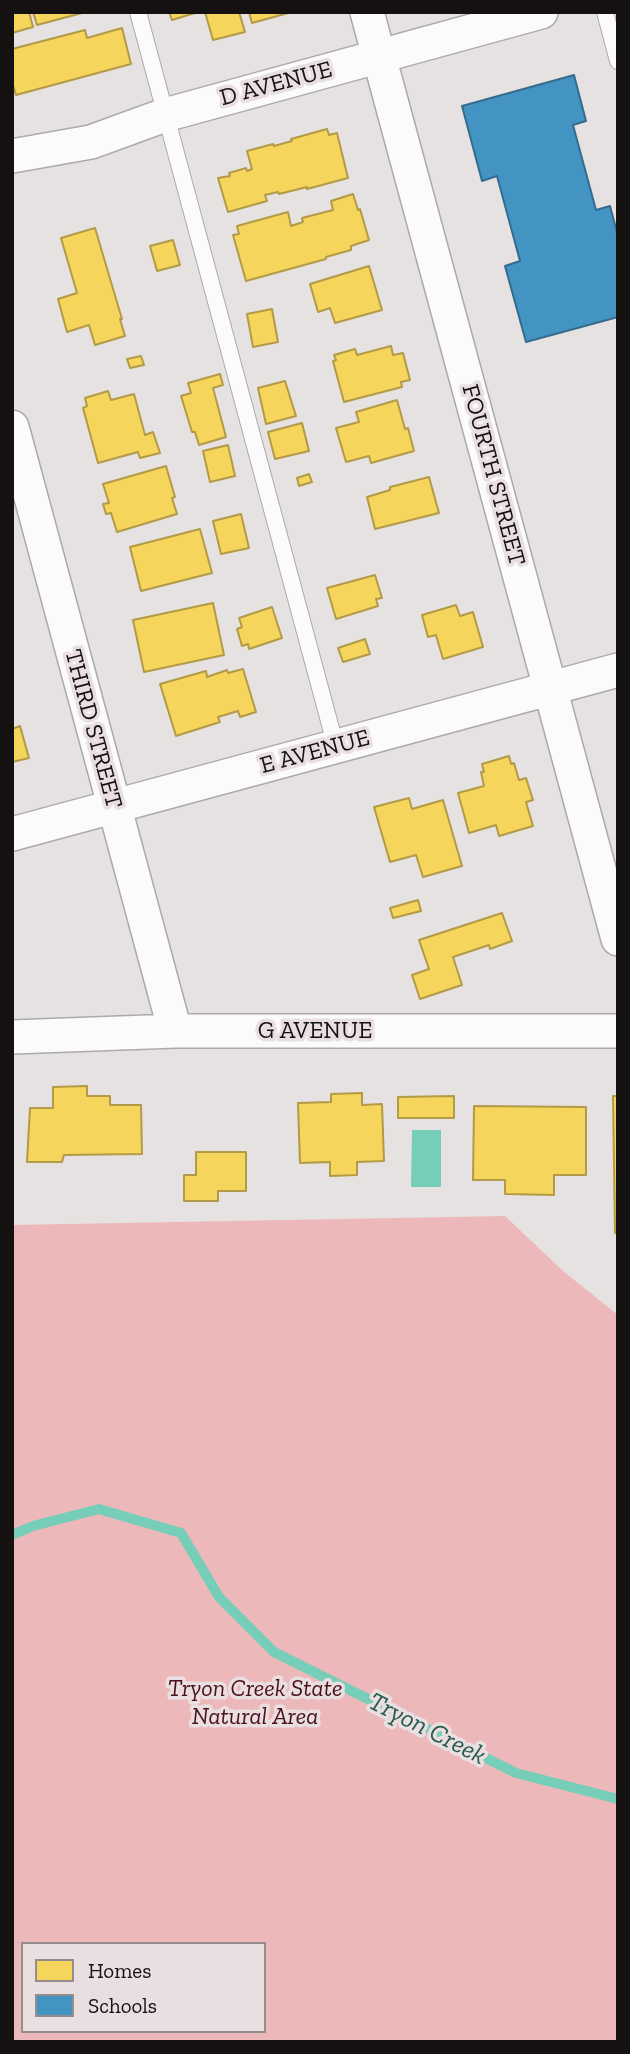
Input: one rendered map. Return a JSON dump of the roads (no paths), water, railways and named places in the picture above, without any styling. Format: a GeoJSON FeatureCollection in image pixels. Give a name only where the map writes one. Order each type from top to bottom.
{"type":"FeatureCollection","features":[{"type":"Feature","properties":{"kind":"street","name":"FOURTH STREET"},"geometry":{"type":"LineString","coordinates":[[367,12],[618,939]]}},
{"type":"Feature","properties":{"kind":"street","name":"D AVENUE"},"geometry":{"type":"LineString","coordinates":[[12,156],[91,142],[165,115],[541,12]]}},
{"type":"Feature","properties":{"kind":"street","name":"THIRD STREET"},"geometry":{"type":"LineString","coordinates":[[12,426],[175,1031]]}},
{"type":"Feature","properties":{"kind":"street","name":"E AVENUE"},"geometry":{"type":"LineString","coordinates":[[12,834],[618,670]]}},
{"type":"Feature","properties":{"kind":"street","name":"G AVENUE"},"geometry":{"type":"LineString","coordinates":[[12,1037],[175,1031],[618,1031]]}},
{"type":"Feature","properties":{"kind":"lane"},"geometry":{"type":"LineString","coordinates":[[138,12],[336,747]]}},
{"type":"Feature","properties":{"kind":"lane"},"geometry":{"type":"LineString","coordinates":[[605,12],[618,61]]}},
{"type":"Feature","properties":{"kind":"waterway","name":"Tryon Creek"},"geometry":{"type":"LineString","coordinates":[[12,1535],[33,1526],[99,1509],[181,1533],[219,1597],[274,1652],[516,1773],[618,1799]]}},
{"type":"Feature","properties":{"kind":"park label","name":"Tryon Creek State Natural Area"},"geometry":{"type":"Point","coordinates":[255,1703]}}]}
